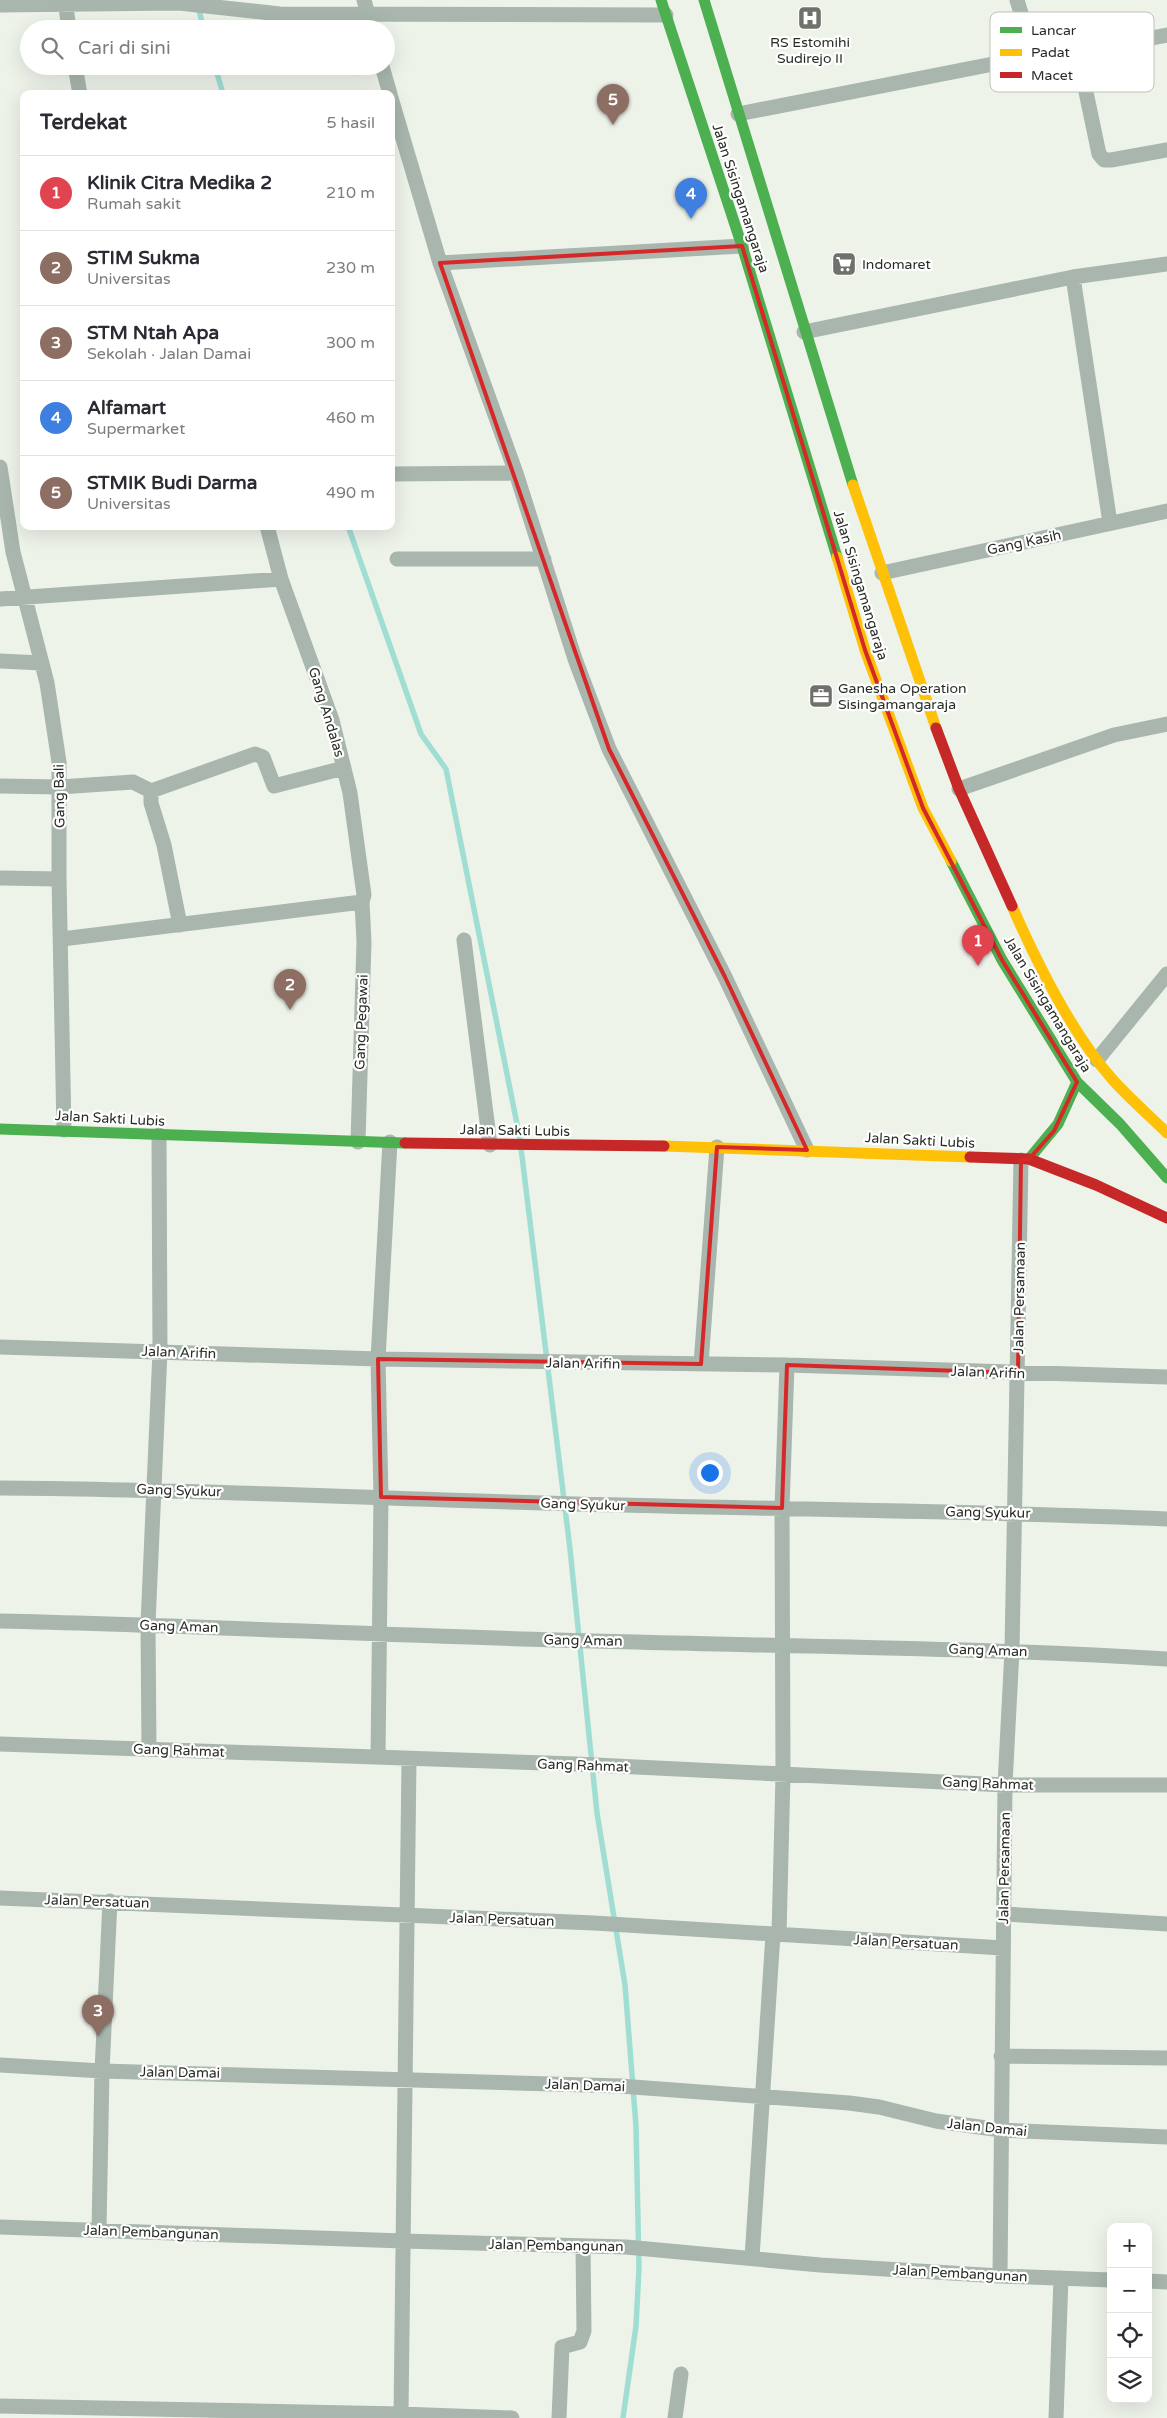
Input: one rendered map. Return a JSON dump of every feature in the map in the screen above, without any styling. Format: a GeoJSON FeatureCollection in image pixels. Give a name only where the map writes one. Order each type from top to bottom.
{"type":"FeatureCollection","features":[{"type":"Feature","properties":{"kind":"main road","name":"Jalan Sisingamangaraja"},"geometry":{"type":"LineString","coordinates":[[661,0],[742,246],[865,650],[923,808],[1002,960],[1077,1082],[1120,1124],[1167,1178]]}},
{"type":"Feature","properties":{"kind":"main road","name":"Jalan Sisingamangaraja"},"geometry":{"type":"LineString","coordinates":[[704,0],[804,332],[919,683],[959,789],[1027,940],[1061,1003],[1097,1060],[1113,1080],[1167,1133]]}},
{"type":"Feature","properties":{"kind":"main road"},"geometry":{"type":"LineString","coordinates":[[1025,1159],[1054,1131],[1067,1110],[1077,1082]]}},
{"type":"Feature","properties":{"kind":"main road","name":"Jalan Sakti Lubis"},"geometry":{"type":"LineString","coordinates":[[0,1129],[358,1142],[537,1146],[717,1147],[1025,1159],[1096,1185],[1167,1218]]}},
{"type":"Feature","properties":{"kind":"street"},"geometry":{"type":"LineString","coordinates":[[364,0],[369,20]]}},
{"type":"Feature","properties":{"kind":"street"},"geometry":{"type":"LineString","coordinates":[[1017,0],[1021,12]]}},
{"type":"Feature","properties":{"kind":"street"},"geometry":{"type":"LineString","coordinates":[[65,2],[68,20]]}},
{"type":"Feature","properties":{"kind":"street"},"geometry":{"type":"LineString","coordinates":[[0,5],[65,2],[178,4],[348,20]]}},
{"type":"Feature","properties":{"kind":"street"},"geometry":{"type":"LineString","coordinates":[[395,21],[666,15]]}},
{"type":"Feature","properties":{"kind":"street"},"geometry":{"type":"LineString","coordinates":[[1154,37],[1167,35]]}},
{"type":"Feature","properties":{"kind":"street"},"geometry":{"type":"LineString","coordinates":[[738,114],[990,65]]}},
{"type":"Feature","properties":{"kind":"street"},"geometry":{"type":"LineString","coordinates":[[76,75],[79,90]]}},
{"type":"Feature","properties":{"kind":"street"},"geometry":{"type":"LineString","coordinates":[[385,75],[389,90]]}},
{"type":"Feature","properties":{"kind":"street"},"geometry":{"type":"LineString","coordinates":[[1086,92],[1100,154],[1104,160],[1167,150]]}},
{"type":"Feature","properties":{"kind":"street"},"geometry":{"type":"LineString","coordinates":[[395,111],[440,263],[516,472],[575,660],[609,750],[725,977],[807,1150]]}},
{"type":"Feature","properties":{"kind":"street"},"geometry":{"type":"LineString","coordinates":[[440,263],[742,246]]}},
{"type":"Feature","properties":{"kind":"street"},"geometry":{"type":"LineString","coordinates":[[804,332],[1073,277],[1167,264]]}},
{"type":"Feature","properties":{"kind":"street"},"geometry":{"type":"LineString","coordinates":[[1073,277],[1110,523]]}},
{"type":"Feature","properties":{"kind":"street","name":"Gang Bali"},"geometry":{"type":"LineString","coordinates":[[0,467],[7,552],[25,597],[42,663],[54,721],[60,787],[59,878],[62,939],[64,1130]]}},
{"type":"Feature","properties":{"kind":"street"},"geometry":{"type":"LineString","coordinates":[[395,474],[516,472]]}},
{"type":"Feature","properties":{"kind":"street","name":"Gang Kasih"},"geometry":{"type":"LineString","coordinates":[[882,573],[1167,511]]}},
{"type":"Feature","properties":{"kind":"street","name":"Gang Andalas"},"geometry":{"type":"LineString","coordinates":[[268,530],[282,579],[332,720],[356,830],[364,895],[362,902]]}},
{"type":"Feature","properties":{"kind":"street"},"geometry":{"type":"LineString","coordinates":[[398,560],[544,560]]}},
{"type":"Feature","properties":{"kind":"street"},"geometry":{"type":"LineString","coordinates":[[0,599],[282,579]]}},
{"type":"Feature","properties":{"kind":"street"},"geometry":{"type":"LineString","coordinates":[[0,661],[42,663]]}},
{"type":"Feature","properties":{"kind":"street"},"geometry":{"type":"LineString","coordinates":[[959,789],[1114,735],[1167,724]]}},
{"type":"Feature","properties":{"kind":"street"},"geometry":{"type":"LineString","coordinates":[[0,786],[60,787],[133,782],[151,791],[255,754],[263,757],[271,784],[276,787],[344,768]]}},
{"type":"Feature","properties":{"kind":"street"},"geometry":{"type":"LineString","coordinates":[[151,791],[152,803],[164,845],[180,925]]}},
{"type":"Feature","properties":{"kind":"street"},"geometry":{"type":"LineString","coordinates":[[0,878],[59,878]]}},
{"type":"Feature","properties":{"kind":"street"},"geometry":{"type":"LineString","coordinates":[[62,939],[362,902]]}},
{"type":"Feature","properties":{"kind":"street","name":"Gang Pegawai"},"geometry":{"type":"LineString","coordinates":[[358,1142],[364,942],[362,902]]}},
{"type":"Feature","properties":{"kind":"street"},"geometry":{"type":"LineString","coordinates":[[464,940],[494,1144]]}},
{"type":"Feature","properties":{"kind":"street"},"geometry":{"type":"LineString","coordinates":[[1097,1060],[1167,974]]}},
{"type":"Feature","properties":{"kind":"street"},"geometry":{"type":"LineString","coordinates":[[149,1749],[148,1624],[160,1351],[159,1135]]}},
{"type":"Feature","properties":{"kind":"street"},"geometry":{"type":"LineString","coordinates":[[378,1757],[381,1497],[378,1359],[390,1142]]}},
{"type":"Feature","properties":{"kind":"street"},"geometry":{"type":"LineString","coordinates":[[701,1364],[717,1147]]}},
{"type":"Feature","properties":{"kind":"street","name":"Jalan Persamaan"},"geometry":{"type":"LineString","coordinates":[[1000,2276],[1005,1785],[1012,1650],[1025,1159]]}},
{"type":"Feature","properties":{"kind":"street","name":"Jalan Arifin"},"geometry":{"type":"LineString","coordinates":[[0,1347],[562,1363],[786,1364],[1167,1377]]}},
{"type":"Feature","properties":{"kind":"street"},"geometry":{"type":"LineString","coordinates":[[752,2258],[776,1935],[783,1775],[782,1508],[786,1364]]}},
{"type":"Feature","properties":{"kind":"street","name":"Gang Syukur"},"geometry":{"type":"LineString","coordinates":[[0,1488],[154,1489],[571,1504],[1015,1513],[1167,1519]]}},
{"type":"Feature","properties":{"kind":"street","name":"Gang Aman"},"geometry":{"type":"LineString","coordinates":[[0,1621],[148,1624],[562,1640],[1012,1650],[1167,1659]]}},
{"type":"Feature","properties":{"kind":"street","name":"Gang Rahmat"},"geometry":{"type":"LineString","coordinates":[[0,1744],[378,1757],[409,1760],[575,1764],[1005,1785],[1167,1785]]}},
{"type":"Feature","properties":{"kind":"street"},"geometry":{"type":"LineString","coordinates":[[401,2414],[409,1760]]}},
{"type":"Feature","properties":{"kind":"street","name":"Jalan Persatuan"},"geometry":{"type":"LineString","coordinates":[[0,1898],[594,1923],[1003,1948]]}},
{"type":"Feature","properties":{"kind":"street"},"geometry":{"type":"LineString","coordinates":[[99,2230],[102,2070],[110,1902]]}},
{"type":"Feature","properties":{"kind":"street"},"geometry":{"type":"LineString","coordinates":[[1004,1914],[1167,1924]]}},
{"type":"Feature","properties":{"kind":"street"},"geometry":{"type":"LineString","coordinates":[[1001,2056],[1167,2058]]}},
{"type":"Feature","properties":{"kind":"street","name":"Jalan Damai"},"geometry":{"type":"LineString","coordinates":[[0,2065],[102,2070],[620,2086],[763,2096],[879,2107],[936,2121],[1001,2130],[1167,2137]]}},
{"type":"Feature","properties":{"kind":"street","name":"Jalan Pembangunan"},"geometry":{"type":"LineString","coordinates":[[0,2227],[403,2241],[626,2246],[820,2265],[1000,2276],[1107,2280]]}},
{"type":"Feature","properties":{"kind":"street"},"geometry":{"type":"LineString","coordinates":[[559,2418],[562,2347],[580,2342],[584,2331],[582,2246]]}},
{"type":"Feature","properties":{"kind":"street"},"geometry":{"type":"LineString","coordinates":[[1056,2418],[1061,2278]]}},
{"type":"Feature","properties":{"kind":"street"},"geometry":{"type":"LineString","coordinates":[[1152,2281],[1167,2282]]}},
{"type":"Feature","properties":{"kind":"street"},"geometry":{"type":"LineString","coordinates":[[675,2418],[681,2374]]}},
{"type":"Feature","properties":{"kind":"street"},"geometry":{"type":"LineString","coordinates":[[0,2406],[512,2418]]}},
{"type":"Feature","properties":{"kind":"highlighted area"},"geometry":{"type":"Polygon","coordinates":[[[742,246],[865,650],[923,808],[1002,960],[1077,1082],[1054,1131],[1029,1159],[1021,1160],[1018,1373],[787,1365],[782,1508],[381,1497],[378,1359],[701,1364],[717,1147],[807,1150],[725,977],[609,749],[440,263],[742,246]]]}},
{"type":"Feature","properties":{"kind":"waterway"},"geometry":{"type":"LineString","coordinates":[[198,7],[202,20]]}},
{"type":"Feature","properties":{"kind":"waterway"},"geometry":{"type":"LineString","coordinates":[[218,75],[222,90]]}},
{"type":"Feature","properties":{"kind":"waterway"},"geometry":{"type":"LineString","coordinates":[[349,530],[421,734],[446,769],[520,1139]]}},
{"type":"Feature","properties":{"kind":"waterway"},"geometry":{"type":"LineString","coordinates":[[521,1148],[570,1549],[597,1813],[625,1985],[636,2126],[639,2268],[636,2326],[623,2418]]}},
{"type":"Feature","properties":{"kind":"traffic: fast"},"geometry":{"type":"LineString","coordinates":[[661,0],[742,246],[837,557]]}},
{"type":"Feature","properties":{"kind":"traffic: fast"},"geometry":{"type":"LineString","coordinates":[[704,0],[853,485]]}},
{"type":"Feature","properties":{"kind":"traffic: fast"},"geometry":{"type":"LineString","coordinates":[[951,861],[1002,960],[1077,1082],[1120,1124],[1167,1178]]}},
{"type":"Feature","properties":{"kind":"traffic: fast"},"geometry":{"type":"LineString","coordinates":[[1029,1159],[1058,1124],[1077,1082]]}},
{"type":"Feature","properties":{"kind":"traffic: fast"},"geometry":{"type":"LineString","coordinates":[[0,1129],[405,1143]]}},
{"type":"Feature","properties":{"kind":"traffic: slow"},"geometry":{"type":"LineString","coordinates":[[853,485],[936,728]]}},
{"type":"Feature","properties":{"kind":"traffic: slow"},"geometry":{"type":"LineString","coordinates":[[837,557],[865,650],[923,808],[951,861]]}},
{"type":"Feature","properties":{"kind":"traffic: slow"},"geometry":{"type":"LineString","coordinates":[[1012,906],[1056,997],[1084,1042],[1113,1080],[1167,1133]]}},
{"type":"Feature","properties":{"kind":"traffic: slow"},"geometry":{"type":"LineString","coordinates":[[664,1146],[970,1157]]}},
{"type":"Feature","properties":{"kind":"traffic: jam"},"geometry":{"type":"LineString","coordinates":[[936,728],[959,789],[1012,906]]}},
{"type":"Feature","properties":{"kind":"traffic: jam"},"geometry":{"type":"LineString","coordinates":[[405,1143],[664,1146]]}},
{"type":"Feature","properties":{"kind":"traffic: jam"},"geometry":{"type":"LineString","coordinates":[[970,1157],[1029,1159],[1096,1185],[1167,1218]]}},
{"type":"Feature","properties":{"kind":"place","name":"RS Estomihi Sudirejo II"},"geometry":{"type":"Point","coordinates":[810,18]}},
{"type":"Feature","properties":{"kind":"place","name":"STMIK Budi Darma"},"geometry":{"type":"Point","coordinates":[613,125]}},
{"type":"Feature","properties":{"kind":"place","name":"Alfamart"},"geometry":{"type":"Point","coordinates":[691,219]}},
{"type":"Feature","properties":{"kind":"place","name":"Indomaret"},"geometry":{"type":"Point","coordinates":[844,264]}},
{"type":"Feature","properties":{"kind":"place","name":"Ganesha Operation Sisingamangaraja"},"geometry":{"type":"Point","coordinates":[821,696]}},
{"type":"Feature","properties":{"kind":"place","name":"Klinik Citra Medika 2"},"geometry":{"type":"Point","coordinates":[978,966]}},
{"type":"Feature","properties":{"kind":"place","name":"STIM Sukma"},"geometry":{"type":"Point","coordinates":[290,1010]}},
{"type":"Feature","properties":{"kind":"place","name":"STM Ntah Apa"},"geometry":{"type":"Point","coordinates":[98,2036]}}]}
